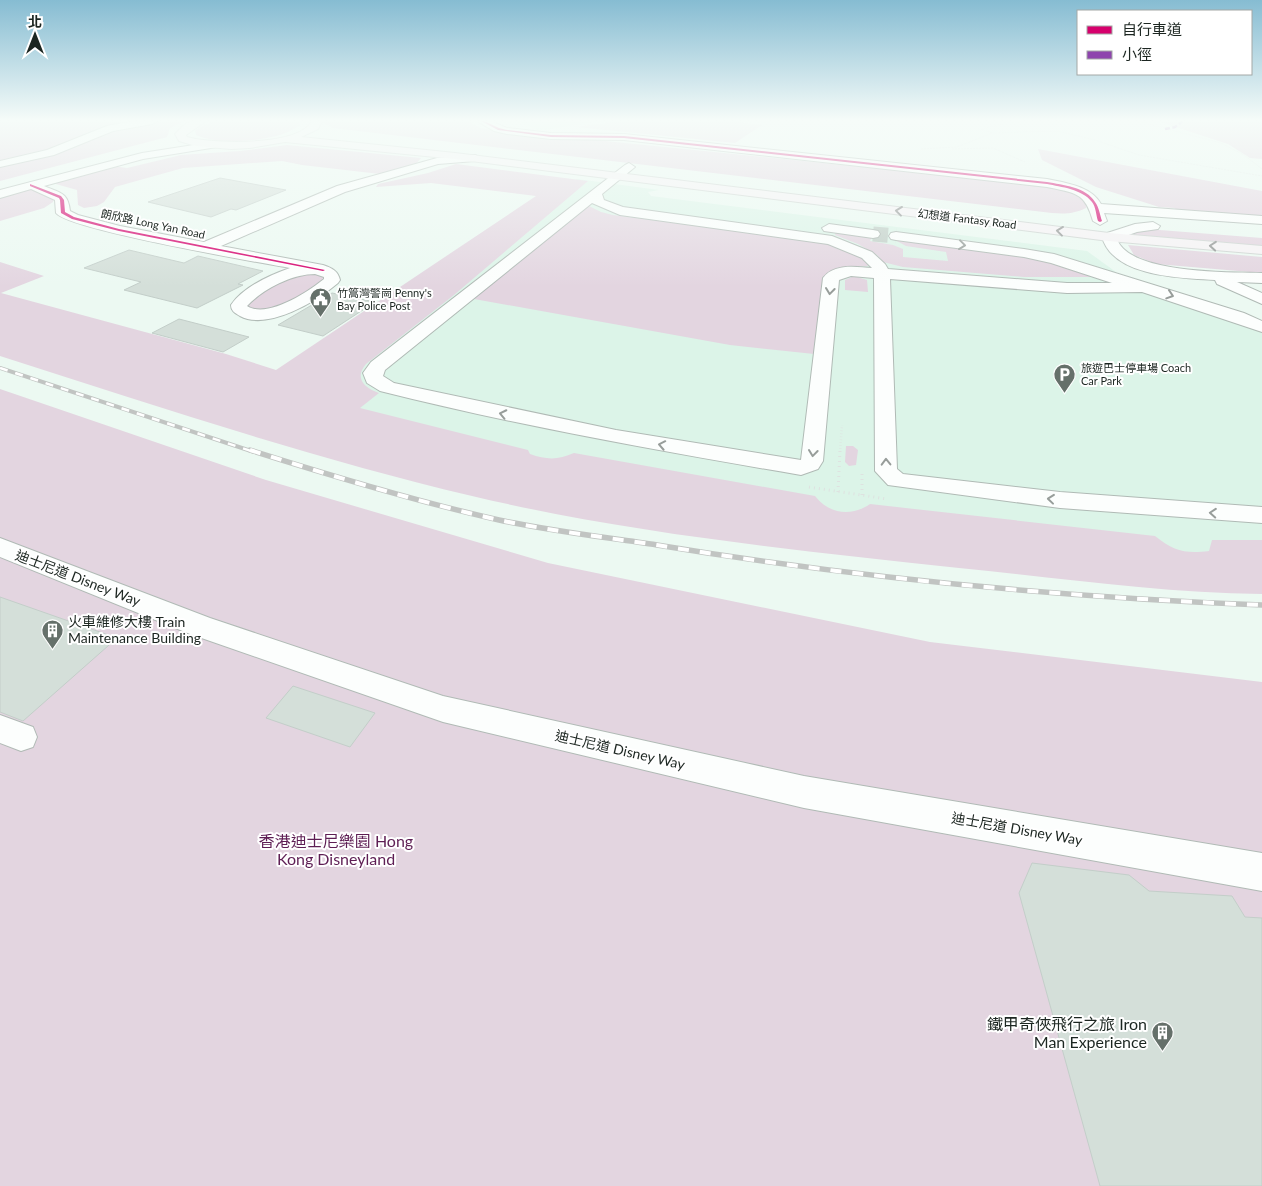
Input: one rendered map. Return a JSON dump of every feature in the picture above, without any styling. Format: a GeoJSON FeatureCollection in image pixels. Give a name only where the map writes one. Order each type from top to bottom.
{"type":"FeatureCollection","features":[{"type":"Feature","properties":{"kind":"main road","name":"幻想道 Fantasy Road"},"geometry":{"type":"LineString","coordinates":[[582,176],[626,184],[639,176]]}},
{"type":"Feature","properties":{"kind":"main road","name":"幻想道 Fantasy Road"},"geometry":{"type":"LineString","coordinates":[[584,176],[626,184]]}},
{"type":"Feature","properties":{"kind":"main road","name":"幻想道 Fantasy Road"},"geometry":{"type":"LineString","coordinates":[[706,176],[922,201]]}},
{"type":"Feature","properties":{"kind":"main road","name":"幻想道 Fantasy Road"},"geometry":{"type":"LineString","coordinates":[[639,179],[1109,237],[1262,250]]}},
{"type":"Feature","properties":{"kind":"main road"},"geometry":{"type":"LineString","coordinates":[[1095,216],[1158,227]]}},
{"type":"Feature","properties":{"kind":"street"},"geometry":{"type":"LineString","coordinates":[[0,188],[44,176]]}},
{"type":"Feature","properties":{"kind":"street"},"geometry":{"type":"LineString","coordinates":[[0,194],[64,176]]}},
{"type":"Feature","properties":{"kind":"street"},"geometry":{"type":"LineString","coordinates":[[205,246],[341,189],[385,176]]}},
{"type":"Feature","properties":{"kind":"street"},"geometry":{"type":"LineString","coordinates":[[642,176],[596,194],[378,366],[373,373],[374,380],[382,385],[414,393],[561,426],[801,468],[812,461],[832,278],[838,273],[844,271],[1067,288],[1144,287]]}},
{"type":"Feature","properties":{"kind":"street"},"geometry":{"type":"LineString","coordinates":[[984,176],[1047,183],[1077,191],[1092,201],[1095,216],[1262,220]]}},
{"type":"Feature","properties":{"kind":"street"},"geometry":{"type":"LineString","coordinates":[[626,184],[651,205],[822,232],[867,255],[880,267],[882,274],[886,471],[891,477],[908,483],[1060,500],[1262,515]]}},
{"type":"Feature","properties":{"kind":"street","name":"朗欣路 Long Yan Road"},"geometry":{"type":"LineString","coordinates":[[31,185],[60,196],[64,213],[73,218],[119,230],[205,246],[285,270],[323,270],[331,274],[332,280],[284,310],[255,314],[242,311],[239,305],[244,299],[285,270]]}},
{"type":"Feature","properties":{"kind":"street"},"geometry":{"type":"LineString","coordinates":[[596,194],[598,202],[620,211],[822,232],[874,234]]}},
{"type":"Feature","properties":{"kind":"street"},"geometry":{"type":"LineString","coordinates":[[1158,227],[1136,228],[1109,237],[1114,251],[1130,261],[1167,271],[1262,278]]}},
{"type":"Feature","properties":{"kind":"street"},"geometry":{"type":"LineString","coordinates":[[896,236],[1039,255],[1083,267],[1238,317],[1262,327]]}},
{"type":"Feature","properties":{"kind":"street"},"geometry":{"type":"LineString","coordinates":[[1200,274],[1232,285],[1262,299]]}},
{"type":"Feature","properties":{"kind":"street","name":"迪士尼道 Disney Way"},"geometry":{"type":"LineString","coordinates":[[0,547],[200,626],[443,709],[804,792],[1262,872]]}},
{"type":"Feature","properties":{"kind":"path"},"geometry":{"type":"LineString","coordinates":[[1043,176],[1047,183]]}},
{"type":"Feature","properties":{"kind":"path"},"geometry":{"type":"LineString","coordinates":[[838,492],[842,424]]}},
{"type":"Feature","properties":{"kind":"path"},"geometry":{"type":"LineString","coordinates":[[862,466],[862,496]]}},
{"type":"Feature","properties":{"kind":"shaded area"},"geometry":{"type":"Polygon","coordinates":[[[577,179],[659,190],[648,192],[651,196],[1087,251],[1120,275],[1262,321],[1262,578],[836,533],[296,400],[577,179]]]}},
{"type":"Feature","properties":{"kind":"green space"},"geometry":{"type":"Polygon","coordinates":[[[0,176],[18,176],[0,181],[0,176]]]}},
{"type":"Feature","properties":{"kind":"green space"},"geometry":{"type":"Polygon","coordinates":[[[72,176],[153,176],[115,187],[104,202],[97,206],[84,208],[78,205],[77,190],[56,184],[58,180],[72,176]]]}},
{"type":"Feature","properties":{"kind":"green space"},"geometry":{"type":"Polygon","coordinates":[[[413,176],[552,176],[588,181],[454,295],[366,364],[362,369],[362,382],[379,393],[360,408],[528,450],[530,454],[542,457],[558,458],[574,453],[815,496],[827,507],[841,512],[855,511],[870,504],[1155,536],[1168,545],[1186,552],[1209,551],[1212,540],[1262,540],[1262,594],[1148,588],[959,568],[714,540],[593,521],[472,496],[353,465],[117,394],[0,356],[0,262],[44,276],[1,293],[226,354],[276,370],[536,196],[431,183],[376,187],[378,184],[413,176]]]}},
{"type":"Feature","properties":{"kind":"green space"},"geometry":{"type":"Polygon","coordinates":[[[742,176],[955,176],[1054,187],[1066,191],[1087,203],[1086,208],[1077,211],[1052,213],[742,176]]]}},
{"type":"Feature","properties":{"kind":"green space"},"geometry":{"type":"Polygon","coordinates":[[[1075,176],[1184,176],[1262,191],[1262,218],[1181,212],[1174,208],[1159,207],[1096,187],[1075,176]]]}},
{"type":"Feature","properties":{"kind":"green space"},"geometry":{"type":"Polygon","coordinates":[[[24,189],[42,190],[54,195],[53,202],[44,208],[0,221],[0,194],[24,189]]]}},
{"type":"Feature","properties":{"kind":"green space"},"geometry":{"type":"Polygon","coordinates":[[[587,205],[601,212],[613,215],[828,243],[857,253],[868,266],[833,270],[825,277],[814,354],[730,345],[474,299],[587,205]]]}},
{"type":"Feature","properties":{"kind":"green space"},"geometry":{"type":"Polygon","coordinates":[[[1147,229],[1262,238],[1262,247],[1130,236],[1127,234],[1147,229]]]}},
{"type":"Feature","properties":{"kind":"green space"},"geometry":{"type":"Polygon","coordinates":[[[836,232],[872,237],[870,241],[893,245],[903,249],[903,257],[948,261],[946,252],[906,246],[895,240],[1036,259],[1084,272],[1092,277],[1024,277],[903,267],[883,262],[877,255],[858,244],[835,235],[836,232]]]}},
{"type":"Feature","properties":{"kind":"green space"},"geometry":{"type":"Polygon","coordinates":[[[1128,245],[1262,257],[1262,273],[1156,264],[1134,255],[1128,245]]]}},
{"type":"Feature","properties":{"kind":"green space"},"geometry":{"type":"Polygon","coordinates":[[[323,273],[326,280],[280,309],[246,310],[245,302],[288,276],[323,273]]]}},
{"type":"Feature","properties":{"kind":"green space"},"geometry":{"type":"Polygon","coordinates":[[[854,276],[867,280],[868,292],[845,290],[845,280],[854,276]]]}},
{"type":"Feature","properties":{"kind":"green space","name":"香港迪士尼樂園 Hong Kong Disneyland"},"geometry":{"type":"Polygon","coordinates":[[[0,389],[266,480],[548,563],[930,642],[1262,682],[1262,1186],[0,1186],[0,389]]]}},
{"type":"Feature","properties":{"kind":"green space"},"geometry":{"type":"Polygon","coordinates":[[[846,446],[853,446],[858,450],[856,465],[849,466],[845,462],[846,446]]]}},
{"type":"Feature","properties":{"kind":"building"},"geometry":{"type":"Polygon","coordinates":[[[220,178],[286,190],[236,210],[231,209],[211,217],[148,202],[220,178]]]}},
{"type":"Feature","properties":{"kind":"building"},"geometry":{"type":"Polygon","coordinates":[[[129,250],[184,263],[198,256],[263,271],[238,284],[243,285],[197,308],[124,290],[141,282],[84,268],[129,250]]]}},
{"type":"Feature","properties":{"kind":"building","name":"竹篙灣警崗 Penny's Bay Police Post"},"geometry":{"type":"Polygon","coordinates":[[[332,293],[375,302],[323,336],[278,325],[332,293]]]}},
{"type":"Feature","properties":{"kind":"building"},"geometry":{"type":"Polygon","coordinates":[[[179,319],[249,337],[223,352],[152,333],[179,319]]]}},
{"type":"Feature","properties":{"kind":"building","name":"火車維修大樓 Train Maintenance Building"},"geometry":{"type":"Polygon","coordinates":[[[0,597],[117,638],[23,721],[0,712],[0,597]]]}},
{"type":"Feature","properties":{"kind":"building"},"geometry":{"type":"Polygon","coordinates":[[[293,686],[375,713],[350,747],[266,718],[293,686]]]}},
{"type":"Feature","properties":{"kind":"building","name":"鐵甲奇俠飛行之旅 Iron Man Experience"},"geometry":{"type":"Polygon","coordinates":[[[1032,863],[1129,875],[1149,891],[1232,896],[1245,917],[1262,918],[1262,1186],[1100,1186],[1019,893],[1032,863]]]}},
{"type":"Feature","properties":{"kind":"tunnel"},"geometry":{"type":"LineString","coordinates":[[873,234],[896,236]]}},
{"type":"Feature","properties":{"kind":"railway"},"geometry":{"type":"LineString","coordinates":[[0,368],[254,452]]}},
{"type":"Feature","properties":{"kind":"railway"},"geometry":{"type":"LineString","coordinates":[[250,450],[436,505],[499,520],[558,531],[807,567],[958,584],[1110,597],[1262,605]]}},
{"type":"Feature","properties":{"kind":"cycle path"},"geometry":{"type":"LineString","coordinates":[[986,176],[1047,183],[1084,194],[1093,201],[1100,221]]}},
{"type":"Feature","properties":{"kind":"cycle path"},"geometry":{"type":"LineString","coordinates":[[31,185],[60,197],[63,213],[73,218],[119,230],[323,270]]}},
{"type":"Feature","properties":{"kind":"place","name":"竹篙灣警崗 Penny's Bay Police Post"},"geometry":{"type":"Point","coordinates":[321,318]}},
{"type":"Feature","properties":{"kind":"place","name":"旅遊巴士停車場 Coach Car Park"},"geometry":{"type":"Point","coordinates":[1065,393]}},
{"type":"Feature","properties":{"kind":"place","name":"火車維修大樓 Train Maintenance Building"},"geometry":{"type":"Point","coordinates":[52,649]}},
{"type":"Feature","properties":{"kind":"place","name":"鐵甲奇俠飛行之旅 Iron Man Experience"},"geometry":{"type":"Point","coordinates":[1163,1052]}}]}
